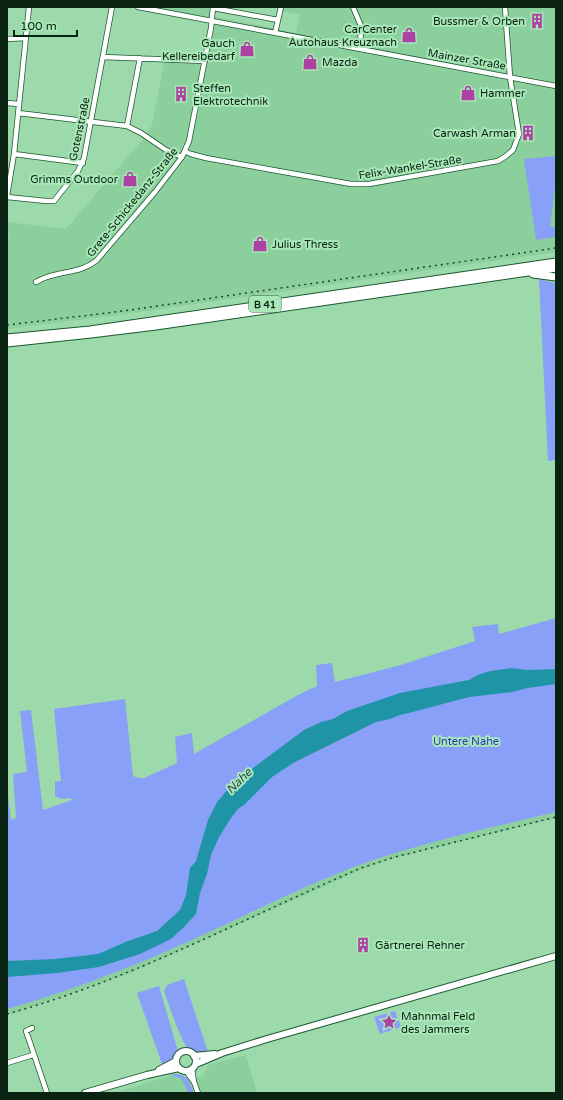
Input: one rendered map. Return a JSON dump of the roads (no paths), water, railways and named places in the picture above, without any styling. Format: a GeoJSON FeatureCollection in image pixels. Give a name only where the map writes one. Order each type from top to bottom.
{"type":"FeatureCollection","features":[{"type":"Feature","properties":{"kind":"highway","name":"B 41"},"geometry":{"type":"LineString","coordinates":[[7,338],[90,330],[556,262]]}},
{"type":"Feature","properties":{"kind":"highway","name":"B 41"},"geometry":{"type":"LineString","coordinates":[[7,343],[71,337],[156,326],[556,268]]}},
{"type":"Feature","properties":{"kind":"highway","name":"B 41"},"geometry":{"type":"LineString","coordinates":[[523,273],[556,277]]}},
{"type":"Feature","properties":{"kind":"main road"},"geometry":{"type":"LineString","coordinates":[[85,1093],[147,1075],[179,1068],[186,1071],[222,1053],[556,956]]}},
{"type":"Feature","properties":{"kind":"main road"},"geometry":{"type":"LineString","coordinates":[[147,1075],[170,1065],[176,1061],[178,1056],[183,1052],[188,1052],[194,1056],[222,1053]]}},
{"type":"Feature","properties":{"kind":"main road"},"geometry":{"type":"LineString","coordinates":[[194,1056],[194,1066]]}},
{"type":"Feature","properties":{"kind":"main road"},"geometry":{"type":"LineString","coordinates":[[176,1061],[179,1068]]}},
{"type":"Feature","properties":{"kind":"street"},"geometry":{"type":"LineString","coordinates":[[7,196],[14,154],[29,7]]}},
{"type":"Feature","properties":{"kind":"street","name":"Gotenstraße"},"geometry":{"type":"LineString","coordinates":[[7,196],[54,201],[83,163],[112,7]]}},
{"type":"Feature","properties":{"kind":"street","name":"Mainzer Straße"},"geometry":{"type":"LineString","coordinates":[[138,7],[556,86]]}},
{"type":"Feature","properties":{"kind":"street"},"geometry":{"type":"LineString","coordinates":[[275,33],[281,7]]}},
{"type":"Feature","properties":{"kind":"street"},"geometry":{"type":"LineString","coordinates":[[353,7],[361,26],[360,49]]}},
{"type":"Feature","properties":{"kind":"street","name":"Felix-Wankel-Straße"},"geometry":{"type":"LineString","coordinates":[[186,152],[206,158],[358,184],[369,184],[491,163],[506,156],[513,150],[518,134],[510,77],[505,7]]}},
{"type":"Feature","properties":{"kind":"street"},"geometry":{"type":"LineString","coordinates":[[213,8],[278,20]]}},
{"type":"Feature","properties":{"kind":"street","name":"Grete-Schickedanz-Straße"},"geometry":{"type":"LineString","coordinates":[[36,282],[51,274],[84,269],[96,261],[155,192],[186,152],[190,141],[205,62],[213,8]]}},
{"type":"Feature","properties":{"kind":"street"},"geometry":{"type":"LineString","coordinates":[[7,40],[26,38]]}},
{"type":"Feature","properties":{"kind":"street"},"geometry":{"type":"LineString","coordinates":[[103,57],[205,62]]}},
{"type":"Feature","properties":{"kind":"street"},"geometry":{"type":"LineString","coordinates":[[127,126],[140,58]]}},
{"type":"Feature","properties":{"kind":"street"},"geometry":{"type":"LineString","coordinates":[[7,103],[19,104]]}},
{"type":"Feature","properties":{"kind":"street"},"geometry":{"type":"LineString","coordinates":[[18,113],[127,126],[141,133],[166,150],[182,157]]}},
{"type":"Feature","properties":{"kind":"street"},"geometry":{"type":"LineString","coordinates":[[14,154],[83,163]]}},
{"type":"Feature","properties":{"kind":"street"},"geometry":{"type":"LineString","coordinates":[[32,1028],[26,1031],[47,1093]]}},
{"type":"Feature","properties":{"kind":"street"},"geometry":{"type":"LineString","coordinates":[[7,1063],[33,1055]]}},
{"type":"Feature","properties":{"kind":"street"},"geometry":{"type":"LineString","coordinates":[[194,1066],[194,1082]]}},
{"type":"Feature","properties":{"kind":"street"},"geometry":{"type":"LineString","coordinates":[[186,1071],[194,1082],[198,1093]]}},
{"type":"Feature","properties":{"kind":"water","name":"Nahe"},"geometry":{"type":"Polygon","coordinates":[[[511,668],[528,670],[556,669],[556,684],[512,692],[469,697],[376,722],[293,763],[272,777],[238,809],[219,837],[211,855],[207,874],[200,893],[196,914],[171,939],[140,954],[99,967],[57,973],[7,977],[7,961],[55,959],[98,954],[128,941],[157,931],[180,910],[186,895],[190,868],[196,861],[208,820],[217,802],[230,787],[304,730],[321,722],[333,719],[347,711],[400,693],[469,680],[484,673],[511,668]]]}},
{"type":"Feature","properties":{"kind":"railway"},"geometry":{"type":"LineString","coordinates":[[7,325],[123,311],[556,248]]}},
{"type":"Feature","properties":{"kind":"railway"},"geometry":{"type":"LineString","coordinates":[[7,1014],[53,1000],[143,966],[361,868],[395,857],[556,817]]}},
{"type":"Feature","properties":{"kind":"place","name":"Bussmer & Orben"},"geometry":{"type":"Point","coordinates":[537,21]}},
{"type":"Feature","properties":{"kind":"place","name":"CarCenter Autohaus Kreuznach"},"geometry":{"type":"Point","coordinates":[409,35]}},
{"type":"Feature","properties":{"kind":"place","name":"Gauch Kellereibedarf"},"geometry":{"type":"Point","coordinates":[247,49]}},
{"type":"Feature","properties":{"kind":"place","name":"Mazda"},"geometry":{"type":"Point","coordinates":[310,62]}},
{"type":"Feature","properties":{"kind":"place","name":"Hammer"},"geometry":{"type":"Point","coordinates":[468,93]}},
{"type":"Feature","properties":{"kind":"place","name":"Steffen Elektrotechnik"},"geometry":{"type":"Point","coordinates":[181,94]}},
{"type":"Feature","properties":{"kind":"place","name":"Carwash Arman"},"geometry":{"type":"Point","coordinates":[528,133]}},
{"type":"Feature","properties":{"kind":"place","name":"Grimms Outdoor"},"geometry":{"type":"Point","coordinates":[130,179]}},
{"type":"Feature","properties":{"kind":"place","name":"Julius Thress"},"geometry":{"type":"Point","coordinates":[260,244]}},
{"type":"Feature","properties":{"kind":"place","name":"Gärtnerei Rehner"},"geometry":{"type":"Point","coordinates":[363,945]}},
{"type":"Feature","properties":{"kind":"place","name":"Mahnmal Feld des Jammers"},"geometry":{"type":"Point","coordinates":[389,1022]}},
{"type":"Feature","properties":{"kind":"park label","name":"Untere Nahe"},"geometry":{"type":"Point","coordinates":[466,741]}}]}
